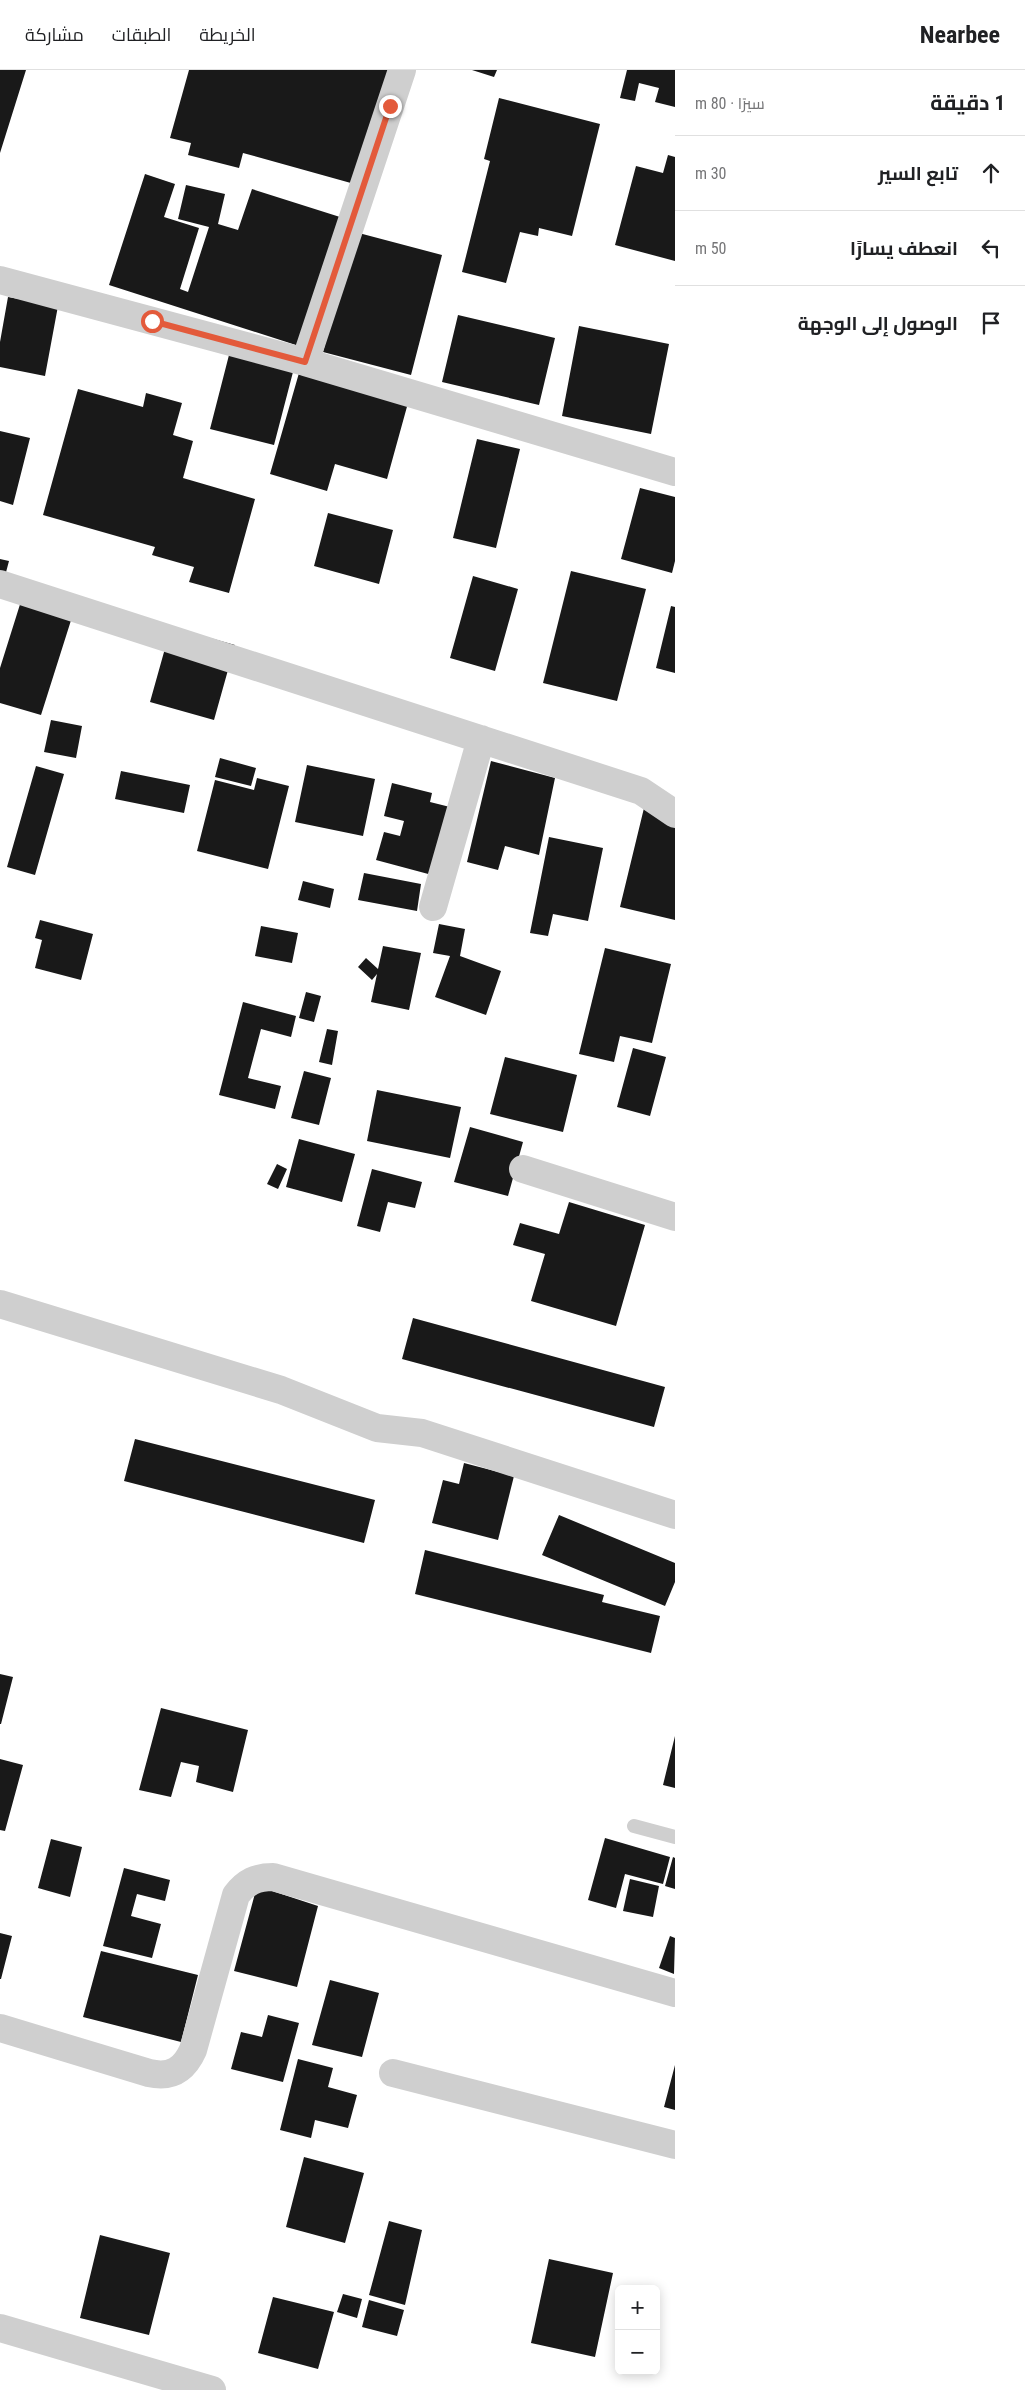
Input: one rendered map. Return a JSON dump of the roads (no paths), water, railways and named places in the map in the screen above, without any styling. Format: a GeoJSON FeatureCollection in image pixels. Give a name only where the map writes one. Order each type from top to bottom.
{"type":"FeatureCollection","features":[{"type":"Feature","properties":{"kind":"street"},"geometry":{"type":"LineString","coordinates":[[305,362],[402,70]]}},
{"type":"Feature","properties":{"kind":"street"},"geometry":{"type":"LineString","coordinates":[[0,280],[305,362],[675,472]]}},
{"type":"Feature","properties":{"kind":"street"},"geometry":{"type":"LineString","coordinates":[[0,584],[641,791],[675,814]]}},
{"type":"Feature","properties":{"kind":"street"},"geometry":{"type":"LineString","coordinates":[[433,907],[481,739]]}},
{"type":"Feature","properties":{"kind":"street"},"geometry":{"type":"LineString","coordinates":[[523,1169],[675,1217]]}},
{"type":"Feature","properties":{"kind":"street"},"geometry":{"type":"LineString","coordinates":[[0,1304],[281,1390],[378,1428],[422,1433],[675,1515]]}},
{"type":"Feature","properties":{"kind":"street"},"geometry":{"type":"LineString","coordinates":[[0,2028],[149,2073],[167,2075],[176,2072],[184,2066],[192,2050],[236,1895],[251,1881],[262,1877],[273,1877],[675,1993]]}},
{"type":"Feature","properties":{"kind":"street"},"geometry":{"type":"LineString","coordinates":[[393,2073],[675,2145]]}},
{"type":"Feature","properties":{"kind":"street"},"geometry":{"type":"LineString","coordinates":[[0,2328],[212,2390]]}},
{"type":"Feature","properties":{"kind":"lane"},"geometry":{"type":"LineString","coordinates":[[634,1826],[675,1837]]}}]}
